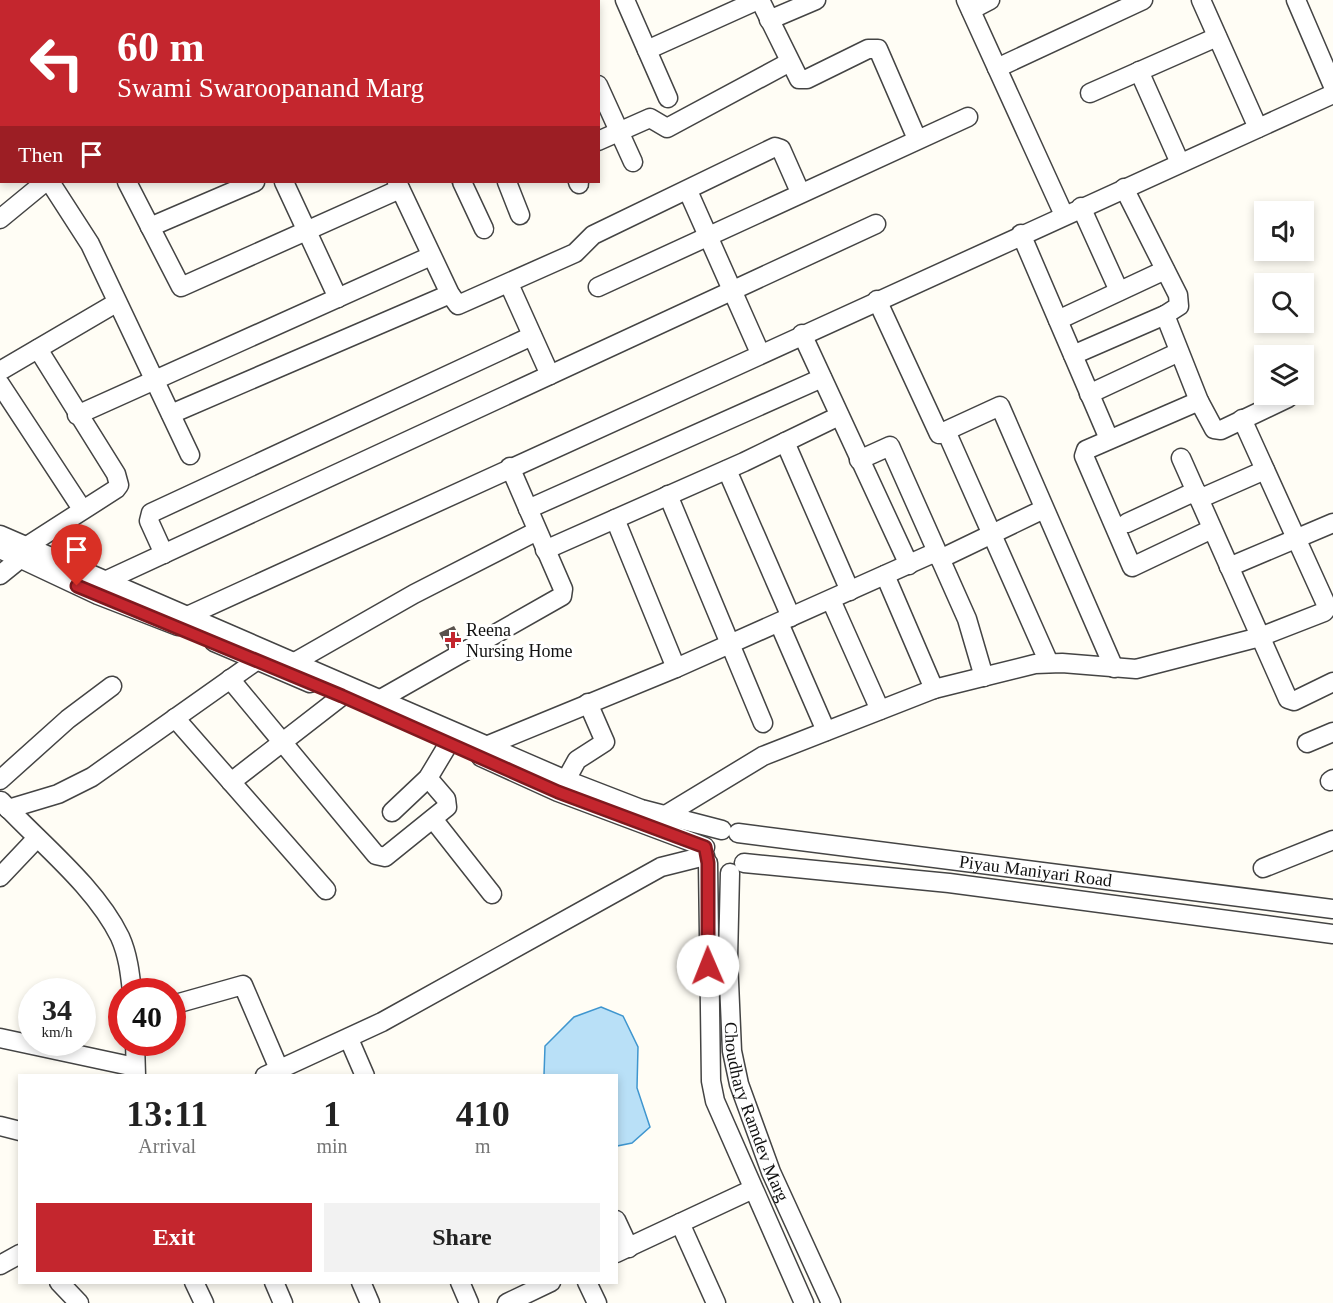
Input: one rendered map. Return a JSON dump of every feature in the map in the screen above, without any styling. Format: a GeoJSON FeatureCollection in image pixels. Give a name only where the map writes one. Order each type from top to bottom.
{"type":"FeatureCollection","features":[{"type":"Feature","properties":{"kind":"street"},"geometry":{"type":"LineString","coordinates":[[625,0],[668,98]]}},
{"type":"Feature","properties":{"kind":"street"},"geometry":{"type":"LineString","coordinates":[[647,50],[759,0],[788,63],[795,75],[803,80],[868,49],[878,48],[917,140]]}},
{"type":"Feature","properties":{"kind":"street"},"geometry":{"type":"LineString","coordinates":[[769,20],[816,0]]}},
{"type":"Feature","properties":{"kind":"street"},"geometry":{"type":"LineString","coordinates":[[990,0],[969,5],[1064,215]]}},
{"type":"Feature","properties":{"kind":"street"},"geometry":{"type":"LineString","coordinates":[[997,68],[1143,0]]}},
{"type":"Feature","properties":{"kind":"street"},"geometry":{"type":"LineString","coordinates":[[1201,0],[1257,128]]}},
{"type":"Feature","properties":{"kind":"street"},"geometry":{"type":"LineString","coordinates":[[1296,0],[1333,86]]}},
{"type":"Feature","properties":{"kind":"street"},"geometry":{"type":"LineString","coordinates":[[1090,93],[1217,37]]}},
{"type":"Feature","properties":{"kind":"street"},"geometry":{"type":"LineString","coordinates":[[600,140],[650,118],[667,128],[788,63]]}},
{"type":"Feature","properties":{"kind":"street"},"geometry":{"type":"LineString","coordinates":[[1139,71],[1180,163]]}},
{"type":"Feature","properties":{"kind":"street"},"geometry":{"type":"LineString","coordinates":[[600,89],[633,162]]}},
{"type":"Feature","properties":{"kind":"street"},"geometry":{"type":"LineString","coordinates":[[0,534],[24,552],[98,595],[179,620],[1021,234],[1333,94]]}},
{"type":"Feature","properties":{"kind":"street"},"geometry":{"type":"LineString","coordinates":[[598,287],[800,192],[968,117]]}},
{"type":"Feature","properties":{"kind":"street"},"geometry":{"type":"LineString","coordinates":[[128,183],[181,287],[307,231],[398,185],[431,256],[458,306],[575,253],[593,235],[775,147],[781,149],[784,154],[800,192]]}},
{"type":"Feature","properties":{"kind":"street"},"geometry":{"type":"LineString","coordinates":[[0,219],[44,183]]}},
{"type":"Feature","properties":{"kind":"street"},"geometry":{"type":"LineString","coordinates":[[51,183],[83,229],[116,303],[190,455]]}},
{"type":"Feature","properties":{"kind":"street"},"geometry":{"type":"LineString","coordinates":[[150,227],[253,183]]}},
{"type":"Feature","properties":{"kind":"street"},"geometry":{"type":"LineString","coordinates":[[284,183],[338,298]]}},
{"type":"Feature","properties":{"kind":"street"},"geometry":{"type":"LineString","coordinates":[[462,183],[484,230]]}},
{"type":"Feature","properties":{"kind":"street"},"geometry":{"type":"LineString","coordinates":[[507,183],[520,215]]}},
{"type":"Feature","properties":{"kind":"street"},"geometry":{"type":"LineString","coordinates":[[1073,355],[1176,309],[1180,301],[1124,188]]}},
{"type":"Feature","properties":{"kind":"street"},"geometry":{"type":"LineString","coordinates":[[688,191],[760,353]]}},
{"type":"Feature","properties":{"kind":"street"},"geometry":{"type":"LineString","coordinates":[[1081,207],[1119,291]]}},
{"type":"Feature","properties":{"kind":"street"},"geometry":{"type":"LineString","coordinates":[[105,581],[876,224]]}},
{"type":"Feature","properties":{"kind":"street"},"geometry":{"type":"LineString","coordinates":[[1021,234],[1109,439]]}},
{"type":"Feature","properties":{"kind":"street"},"geometry":{"type":"LineString","coordinates":[[77,415],[431,256]]}},
{"type":"Feature","properties":{"kind":"street"},"geometry":{"type":"LineString","coordinates":[[1058,320],[1165,270]]}},
{"type":"Feature","properties":{"kind":"street"},"geometry":{"type":"LineString","coordinates":[[509,284],[550,375]]}},
{"type":"Feature","properties":{"kind":"street"},"geometry":{"type":"LineString","coordinates":[[171,414],[450,294]]}},
{"type":"Feature","properties":{"kind":"street"},"geometry":{"type":"LineString","coordinates":[[877,300],[939,434],[1000,406],[1114,668]]}},
{"type":"Feature","properties":{"kind":"street"},"geometry":{"type":"LineString","coordinates":[[0,371],[116,303]]}},
{"type":"Feature","properties":{"kind":"street"},"geometry":{"type":"LineString","coordinates":[[1164,315],[1199,401],[1216,431],[1273,405]]}},
{"type":"Feature","properties":{"kind":"street"},"geometry":{"type":"LineString","coordinates":[[802,334],[909,565]]}},
{"type":"Feature","properties":{"kind":"street"},"geometry":{"type":"LineString","coordinates":[[164,554],[149,521],[151,513],[532,336]]}},
{"type":"Feature","properties":{"kind":"street"},"geometry":{"type":"LineString","coordinates":[[0,575],[24,552],[82,509],[116,489],[118,480],[38,349]]}},
{"type":"Feature","properties":{"kind":"street"},"geometry":{"type":"LineString","coordinates":[[1089,394],[1179,352]]}},
{"type":"Feature","properties":{"kind":"street"},"geometry":{"type":"LineString","coordinates":[[528,509],[822,378]]}},
{"type":"Feature","properties":{"kind":"street"},"geometry":{"type":"LineString","coordinates":[[0,384],[82,509]]}},
{"type":"Feature","properties":{"kind":"street"},"geometry":{"type":"LineString","coordinates":[[1199,401],[1109,439],[1086,450],[1084,456],[1129,564],[1136,566],[1212,529]]}},
{"type":"Feature","properties":{"kind":"street"},"geometry":{"type":"LineString","coordinates":[[545,550],[727,470],[839,416]]}},
{"type":"Feature","properties":{"kind":"street"},"geometry":{"type":"LineString","coordinates":[[664,816],[752,762],[934,689],[1049,663],[1136,669],[1260,637],[1324,612],[1327,608],[1242,419]]}},
{"type":"Feature","properties":{"kind":"street"},"geometry":{"type":"LineString","coordinates":[[946,430],[1049,663]]}},
{"type":"Feature","properties":{"kind":"street"},"geometry":{"type":"LineString","coordinates":[[785,442],[850,591]]}},
{"type":"Feature","properties":{"kind":"street"},"geometry":{"type":"LineString","coordinates":[[859,459],[890,446],[966,619],[984,677]]}},
{"type":"Feature","properties":{"kind":"street"},"geometry":{"type":"LineString","coordinates":[[1181,458],[1260,637],[1291,701],[1333,682]]}},
{"type":"Feature","properties":{"kind":"street"},"geometry":{"type":"LineString","coordinates":[[379,700],[559,600],[562,589],[510,467]]}},
{"type":"Feature","properties":{"kind":"street"},"geometry":{"type":"LineString","coordinates":[[727,470],[826,731]]}},
{"type":"Feature","properties":{"kind":"street"},"geometry":{"type":"LineString","coordinates":[[1127,523],[1265,470]]}},
{"type":"Feature","properties":{"kind":"street"},"geometry":{"type":"LineString","coordinates":[[668,495],[763,723]]}},
{"type":"Feature","properties":{"kind":"street"},"geometry":{"type":"LineString","coordinates":[[486,746],[730,645],[885,575],[991,535],[1044,509]]}},
{"type":"Feature","properties":{"kind":"street"},"geometry":{"type":"LineString","coordinates":[[615,519],[676,668]]}},
{"type":"Feature","properties":{"kind":"street"},"geometry":{"type":"LineString","coordinates":[[1229,567],[1333,523]]}},
{"type":"Feature","properties":{"kind":"street"},"geometry":{"type":"LineString","coordinates":[[293,663],[414,594],[537,531]]}},
{"type":"Feature","properties":{"kind":"street"},"geometry":{"type":"LineString","coordinates":[[0,549],[24,552],[105,581],[256,661],[342,696],[706,855]]}},
{"type":"Feature","properties":{"kind":"street"},"geometry":{"type":"LineString","coordinates":[[885,575],[934,689]]}},
{"type":"Feature","properties":{"kind":"street"},"geometry":{"type":"LineString","coordinates":[[831,600],[880,710]]}},
{"type":"Feature","properties":{"kind":"street","name":"Piyau Maniyari Road"},"geometry":{"type":"LineString","coordinates":[[179,620],[293,663],[566,780],[664,816],[730,832],[1333,909]]}},
{"type":"Feature","properties":{"kind":"street"},"geometry":{"type":"LineString","coordinates":[[4,804],[58,794],[81,784],[256,661]]}},
{"type":"Feature","properties":{"kind":"street"},"geometry":{"type":"LineString","coordinates":[[230,679],[376,855],[385,857],[447,807],[447,802],[428,778]]}},
{"type":"Feature","properties":{"kind":"street"},"geometry":{"type":"LineString","coordinates":[[0,780],[68,719],[112,686]]}},
{"type":"Feature","properties":{"kind":"street"},"geometry":{"type":"LineString","coordinates":[[231,782],[342,696]]}},
{"type":"Feature","properties":{"kind":"street"},"geometry":{"type":"LineString","coordinates":[[566,780],[577,760],[606,742],[588,703]]}},
{"type":"Feature","properties":{"kind":"street"},"geometry":{"type":"LineString","coordinates":[[175,718],[326,890]]}},
{"type":"Feature","properties":{"kind":"street"},"geometry":{"type":"LineString","coordinates":[[1307,743],[1333,732]]}},
{"type":"Feature","properties":{"kind":"street"},"geometry":{"type":"LineString","coordinates":[[392,812],[428,778],[449,743]]}},
{"type":"Feature","properties":{"kind":"street"},"geometry":{"type":"LineString","coordinates":[[4,804],[91,895],[112,924],[126,954],[130,978]]}},
{"type":"Feature","properties":{"kind":"street"},"geometry":{"type":"LineString","coordinates":[[433,819],[492,894]]}},
{"type":"Feature","properties":{"kind":"street"},"geometry":{"type":"LineString","coordinates":[[730,832],[747,847],[737,868],[714,869],[706,855],[708,839],[730,832]]}},
{"type":"Feature","properties":{"kind":"street"},"geometry":{"type":"LineString","coordinates":[[0,877],[37,838]]}},
{"type":"Feature","properties":{"kind":"street"},"geometry":{"type":"LineString","coordinates":[[1263,868],[1333,840]]}},
{"type":"Feature","properties":{"kind":"street"},"geometry":{"type":"LineString","coordinates":[[186,1001],[243,985],[272,1072],[349,1039],[661,867],[706,855]]}},
{"type":"Feature","properties":{"kind":"street","name":"Choudhary Ramdev Marg"},"geometry":{"type":"LineString","coordinates":[[706,855],[711,1081],[715,1101],[804,1303]]}},
{"type":"Feature","properties":{"kind":"street","name":"Piyau Maniyari Road"},"geometry":{"type":"LineString","coordinates":[[737,868],[949,883],[1333,934]]}},
{"type":"Feature","properties":{"kind":"street","name":"Choudhary Ramdev Marg"},"geometry":{"type":"LineString","coordinates":[[737,868],[728,959],[732,1051],[739,1084],[771,1172],[831,1303]]}},
{"type":"Feature","properties":{"kind":"street"},"geometry":{"type":"LineString","coordinates":[[0,1038],[136,1071],[135,1056]]}},
{"type":"Feature","properties":{"kind":"street"},"geometry":{"type":"LineString","coordinates":[[349,1039],[364,1074]]}},
{"type":"Feature","properties":{"kind":"street"},"geometry":{"type":"LineString","coordinates":[[0,1126],[18,1130]]}},
{"type":"Feature","properties":{"kind":"street"},"geometry":{"type":"LineString","coordinates":[[618,1229],[623,1251],[753,1190]]}},
{"type":"Feature","properties":{"kind":"street"},"geometry":{"type":"LineString","coordinates":[[680,1223],[716,1303]]}},
{"type":"Feature","properties":{"kind":"street"},"geometry":{"type":"LineString","coordinates":[[0,1265],[18,1255]]}},
{"type":"Feature","properties":{"kind":"street"},"geometry":{"type":"LineString","coordinates":[[61,1284],[75,1302],[83,1284]]}},
{"type":"Feature","properties":{"kind":"street"},"geometry":{"type":"LineString","coordinates":[[195,1284],[204,1303]]}},
{"type":"Feature","properties":{"kind":"street"},"geometry":{"type":"LineString","coordinates":[[275,1284],[283,1303]]}},
{"type":"Feature","properties":{"kind":"street"},"geometry":{"type":"LineString","coordinates":[[362,1284],[370,1303]]}},
{"type":"Feature","properties":{"kind":"street"},"geometry":{"type":"LineString","coordinates":[[461,1284],[469,1303]]}},
{"type":"Feature","properties":{"kind":"street"},"geometry":{"type":"LineString","coordinates":[[507,1303],[547,1284]]}},
{"type":"Feature","properties":{"kind":"street"},"geometry":{"type":"LineString","coordinates":[[588,1284],[597,1303]]}},
{"type":"Feature","properties":{"kind":"water"},"geometry":{"type":"Polygon","coordinates":[[[601,1007],[623,1016],[638,1047],[637,1088],[650,1127],[632,1143],[618,1146],[618,1074],[544,1074],[545,1046],[574,1017],[601,1007]]]}},
{"type":"Feature","properties":{"kind":"building"},"geometry":{"type":"Polygon","coordinates":[[[454,626],[466,648],[452,656],[439,633],[454,626]]]}},
{"type":"Feature","properties":{"kind":"place","name":"Reena Nursing Home"},"geometry":{"type":"Point","coordinates":[453,640]}},
{"type":"Feature","properties":{"kind":"route"},"geometry":{"type":"LineString","coordinates":[[77,586],[172,623],[558,792],[705,847],[708,863],[708,966]]}}]}
